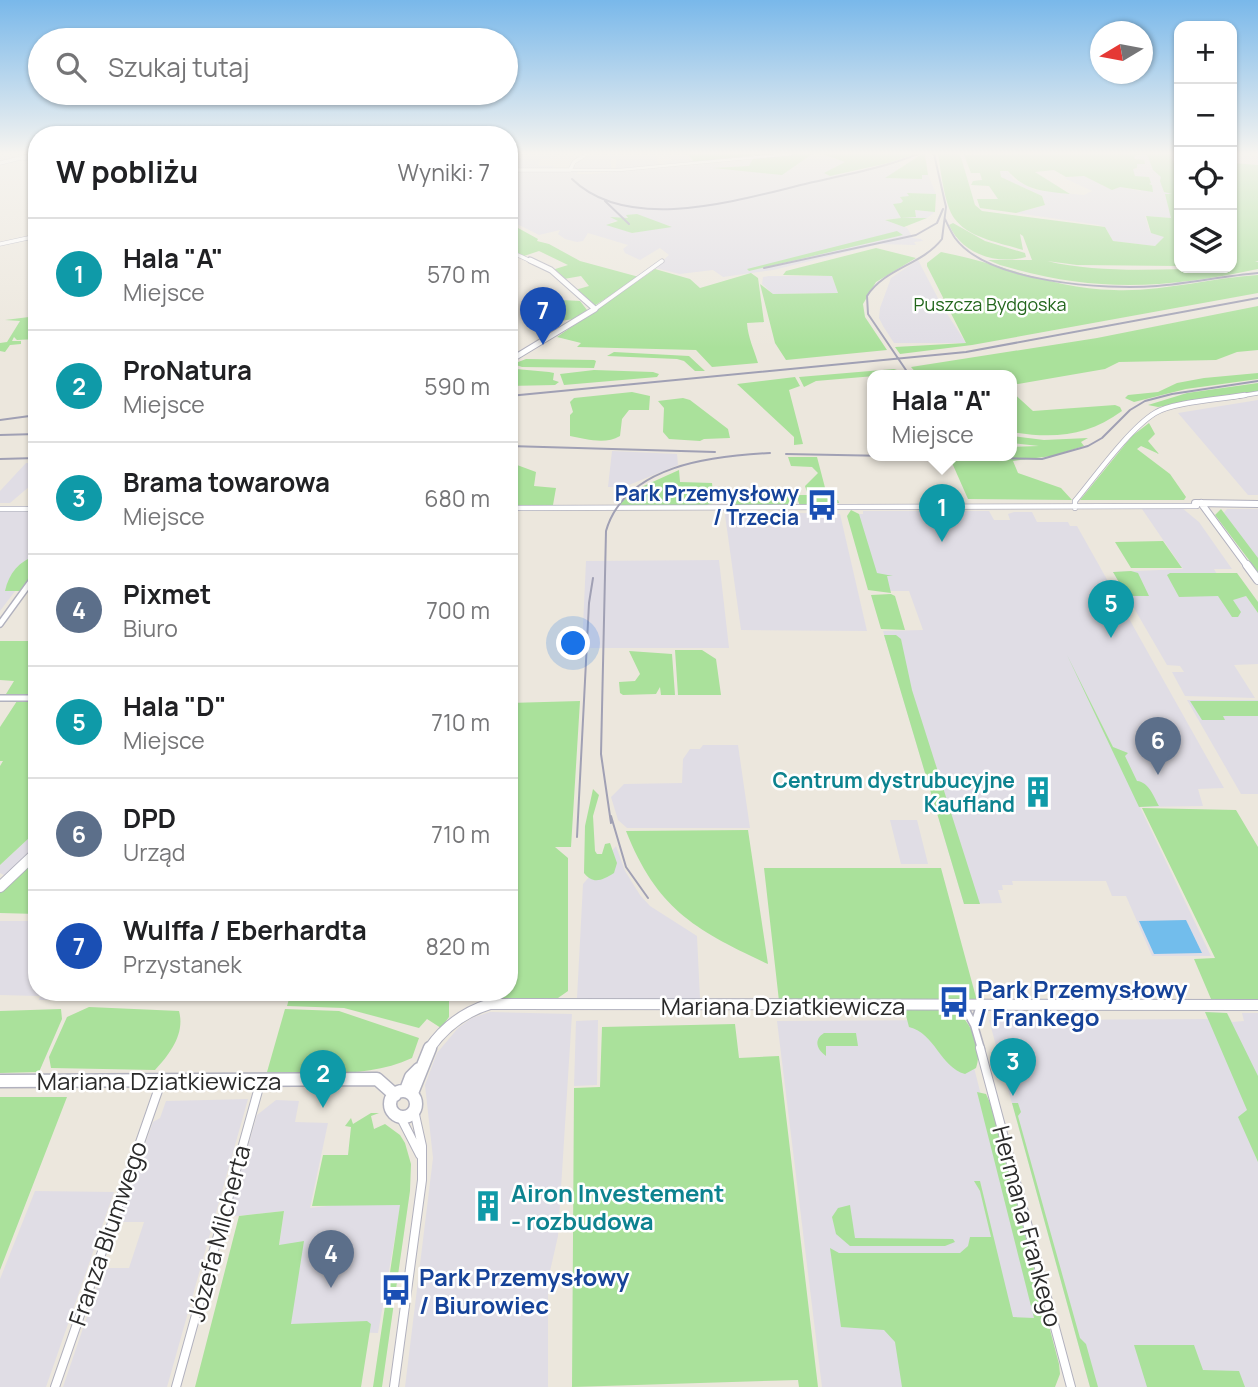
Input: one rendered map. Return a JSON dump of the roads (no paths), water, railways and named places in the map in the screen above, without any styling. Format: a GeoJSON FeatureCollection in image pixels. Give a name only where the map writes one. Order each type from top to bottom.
{"type":"FeatureCollection","features":[{"type":"Feature","properties":{"kind":"street"},"geometry":{"type":"LineString","coordinates":[[0,244],[28,238]]}},
{"type":"Feature","properties":{"kind":"street"},"geometry":{"type":"LineString","coordinates":[[518,255],[551,270],[595,309]]}},
{"type":"Feature","properties":{"kind":"street"},"geometry":{"type":"LineString","coordinates":[[518,355],[560,332],[662,261]]}},
{"type":"Feature","properties":{"kind":"street"},"geometry":{"type":"LineString","coordinates":[[1075,508],[1075,501],[1087,486],[1154,412],[1258,393]]}},
{"type":"Feature","properties":{"kind":"street"},"geometry":{"type":"LineString","coordinates":[[1199,504],[1214,528],[1235,549],[1258,580]]}},
{"type":"Feature","properties":{"kind":"street"},"geometry":{"type":"LineString","coordinates":[[518,508],[1075,508],[1255,504]]}},
{"type":"Feature","properties":{"kind":"street"},"geometry":{"type":"LineString","coordinates":[[0,509],[28,509]]}},
{"type":"Feature","properties":{"kind":"street"},"geometry":{"type":"LineString","coordinates":[[0,624],[28,585]]}},
{"type":"Feature","properties":{"kind":"street"},"geometry":{"type":"LineString","coordinates":[[0,698],[28,698]]}},
{"type":"Feature","properties":{"kind":"street"},"geometry":{"type":"LineString","coordinates":[[0,887],[28,861]]}},
{"type":"Feature","properties":{"kind":"street","name":"Mariana Dziatkiewicza"},"geometry":{"type":"LineString","coordinates":[[0,1081],[377,1079],[405,1093],[427,1053],[455,1021],[490,1004],[1258,1005]]}},
{"type":"Feature","properties":{"kind":"street","name":"Hermana Frankego"},"geometry":{"type":"LineString","coordinates":[[963,1005],[974,1025],[1071,1387]]}},
{"type":"Feature","properties":{"kind":"street"},"geometry":{"type":"LineString","coordinates":[[974,1025],[980,1005]]}},
{"type":"Feature","properties":{"kind":"street","name":"Franza Blumwego"},"geometry":{"type":"LineString","coordinates":[[55,1387],[162,1080]]}},
{"type":"Feature","properties":{"kind":"street","name":"Józefa Milcherta"},"geometry":{"type":"LineString","coordinates":[[176,1387],[261,1080]]}},
{"type":"Feature","properties":{"kind":"street"},"geometry":{"type":"LineString","coordinates":[[394,1387],[419,1202],[422,1159],[414,1110],[416,1101],[405,1093],[391,1110],[395,1116],[401,1118],[422,1159]]}},
{"type":"Feature","properties":{"kind":"street"},"geometry":{"type":"LineString","coordinates":[[401,1118],[414,1110]]}},
{"type":"Feature","properties":{"kind":"water"},"geometry":{"type":"Polygon","coordinates":[[[1186,920],[1202,953],[1154,954],[1139,921],[1186,920]]]}},
{"type":"Feature","properties":{"kind":"railway"},"geometry":{"type":"LineString","coordinates":[[623,219],[629,224]]}},
{"type":"Feature","properties":{"kind":"railway"},"geometry":{"type":"LineString","coordinates":[[764,268],[916,235],[937,223],[939,219]]}},
{"type":"Feature","properties":{"kind":"railway"},"geometry":{"type":"LineString","coordinates":[[898,359],[868,314],[867,296],[884,279],[934,248],[942,239],[945,219]]}},
{"type":"Feature","properties":{"kind":"railway"},"geometry":{"type":"LineString","coordinates":[[945,219],[955,238],[971,253],[993,265],[1049,280],[1109,287],[1135,287],[1258,273]]}},
{"type":"Feature","properties":{"kind":"railway"},"geometry":{"type":"LineString","coordinates":[[898,359],[966,352],[1258,298]]}},
{"type":"Feature","properties":{"kind":"railway"},"geometry":{"type":"LineString","coordinates":[[518,395],[898,359]]}},
{"type":"Feature","properties":{"kind":"railway"},"geometry":{"type":"LineString","coordinates":[[898,359],[906,370]]}},
{"type":"Feature","properties":{"kind":"railway"},"geometry":{"type":"LineString","coordinates":[[1017,459],[1042,459],[1088,446],[1102,438],[1130,410],[1145,401],[1172,394],[1258,381]]}},
{"type":"Feature","properties":{"kind":"railway"},"geometry":{"type":"LineString","coordinates":[[0,420],[28,416]]}},
{"type":"Feature","properties":{"kind":"railway"},"geometry":{"type":"LineString","coordinates":[[0,435],[28,434]]}},
{"type":"Feature","properties":{"kind":"railway"},"geometry":{"type":"LineString","coordinates":[[518,446],[715,452]]}},
{"type":"Feature","properties":{"kind":"railway"},"geometry":{"type":"LineString","coordinates":[[611,823],[601,754],[606,531],[616,509],[631,491],[651,478],[673,468],[698,462],[770,453]]}},
{"type":"Feature","properties":{"kind":"railway"},"geometry":{"type":"LineString","coordinates":[[786,454],[867,456]]}},
{"type":"Feature","properties":{"kind":"railway"},"geometry":{"type":"LineString","coordinates":[[0,459],[28,458]]}},
{"type":"Feature","properties":{"kind":"railway"},"geometry":{"type":"LineString","coordinates":[[577,837],[589,603],[593,578]]}},
{"type":"Feature","properties":{"kind":"railway"},"geometry":{"type":"LineString","coordinates":[[611,816],[626,867],[648,898]]}},
{"type":"Feature","properties":{"kind":"place","name":"Wulffa / Eberhardta"},"geometry":{"type":"Point","coordinates":[543,345]}},
{"type":"Feature","properties":{"kind":"place","name":"Park Przemysłowy / Trzecia"},"geometry":{"type":"Point","coordinates":[822,505]}},
{"type":"Feature","properties":{"kind":"place","name":"Hala \"A\""},"geometry":{"type":"Point","coordinates":[942,542]}},
{"type":"Feature","properties":{"kind":"place","name":"Hala \"D\""},"geometry":{"type":"Point","coordinates":[1111,638]}},
{"type":"Feature","properties":{"kind":"place","name":"DPD"},"geometry":{"type":"Point","coordinates":[1158,775]}},
{"type":"Feature","properties":{"kind":"place","name":"Centrum dystrubucyjne Kaufland"},"geometry":{"type":"Point","coordinates":[1038,792]}},
{"type":"Feature","properties":{"kind":"place","name":"Park Przemysłowy / Frankego"},"geometry":{"type":"Point","coordinates":[954,1002]}},
{"type":"Feature","properties":{"kind":"place","name":"Brama towarowa"},"geometry":{"type":"Point","coordinates":[1013,1096]}},
{"type":"Feature","properties":{"kind":"place","name":"ProNatura"},"geometry":{"type":"Point","coordinates":[323,1108]}},
{"type":"Feature","properties":{"kind":"place","name":"Airon Investement - rozbudowa"},"geometry":{"type":"Point","coordinates":[488,1206]}},
{"type":"Feature","properties":{"kind":"place","name":"Pixmet"},"geometry":{"type":"Point","coordinates":[331,1288]}},
{"type":"Feature","properties":{"kind":"place","name":"Park Przemysłowy / Biurowiec"},"geometry":{"type":"Point","coordinates":[396,1290]}},
{"type":"Feature","properties":{"kind":"park label","name":"Puszcza Bydgoska"},"geometry":{"type":"Point","coordinates":[990,304]}}]}
